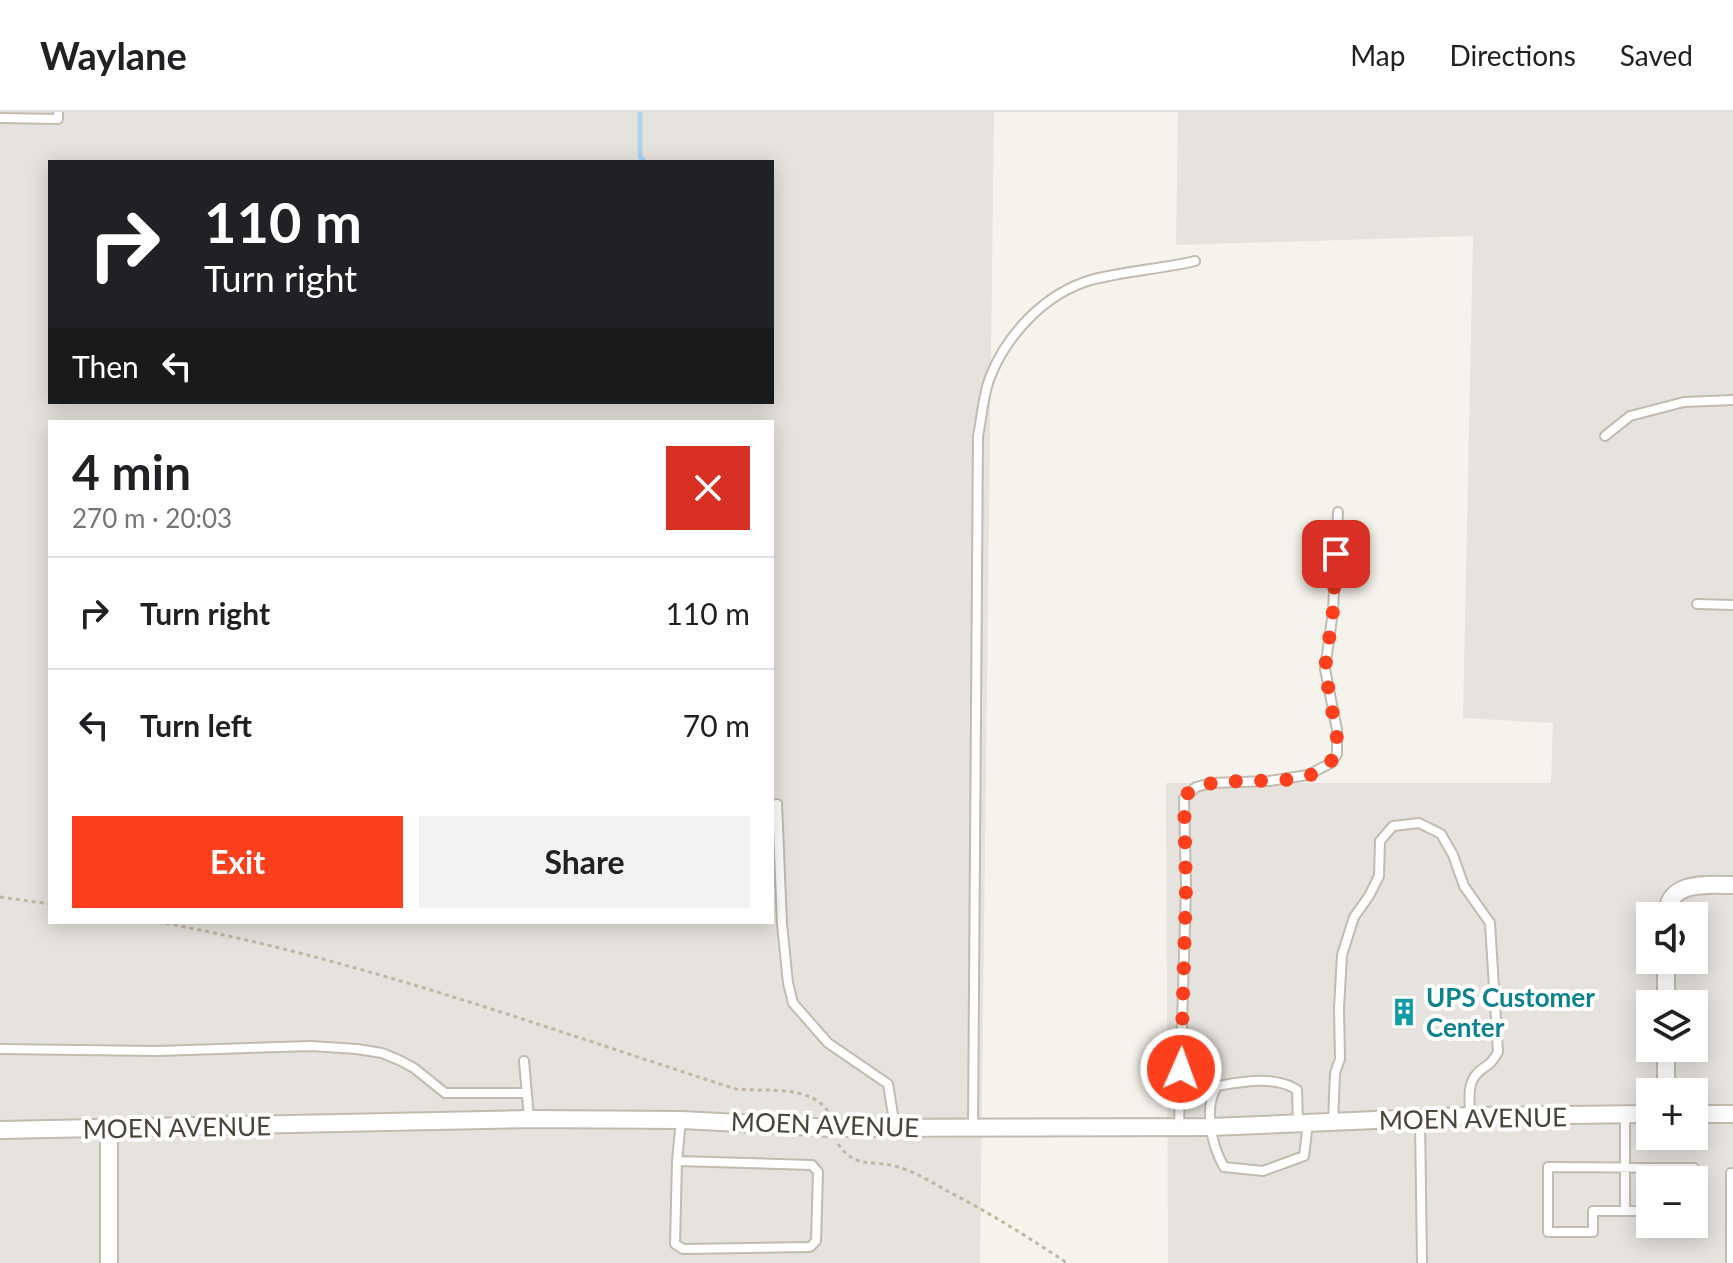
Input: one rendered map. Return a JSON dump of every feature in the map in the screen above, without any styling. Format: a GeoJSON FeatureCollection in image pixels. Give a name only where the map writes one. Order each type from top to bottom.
{"type":"FeatureCollection","features":[{"type":"Feature","properties":{"kind":"street"},"geometry":{"type":"LineString","coordinates":[[1670,902],[1677,891],[1690,885],[1733,885]]}},
{"type":"Feature","properties":{"kind":"street","name":"MOEN AVENUE"},"geometry":{"type":"LineString","coordinates":[[0,1130],[529,1119],[682,1120],[834,1128],[1211,1127],[1470,1116],[1636,1114]]}},
{"type":"Feature","properties":{"kind":"street"},"geometry":{"type":"LineString","coordinates":[[1708,1114],[1733,1114]]}},
{"type":"Feature","properties":{"kind":"street"},"geometry":{"type":"LineString","coordinates":[[109,1129],[109,1263]]}},
{"type":"Feature","properties":{"kind":"lane"},"geometry":{"type":"LineString","coordinates":[[0,118],[27,115],[58,119],[58,112]]}},
{"type":"Feature","properties":{"kind":"lane"},"geometry":{"type":"LineString","coordinates":[[973,1127],[978,436],[989,377],[1009,340],[1061,293],[1088,281],[1195,261]]}},
{"type":"Feature","properties":{"kind":"lane"},"geometry":{"type":"LineString","coordinates":[[1605,436],[1630,416],[1684,402],[1733,400]]}},
{"type":"Feature","properties":{"kind":"lane"},"geometry":{"type":"LineString","coordinates":[[1179,1126],[1186,888],[1184,798],[1196,787],[1211,783],[1269,781],[1308,775],[1331,763],[1337,754],[1337,730],[1325,669],[1333,611],[1338,512]]}},
{"type":"Feature","properties":{"kind":"lane"},"geometry":{"type":"LineString","coordinates":[[1697,604],[1733,605]]}},
{"type":"Feature","properties":{"kind":"lane"},"geometry":{"type":"LineString","coordinates":[[777,804],[782,924],[793,1003],[828,1043],[888,1084],[895,1127]]}},
{"type":"Feature","properties":{"kind":"lane"},"geometry":{"type":"LineString","coordinates":[[1333,1122],[1335,1073],[1340,1059],[1342,955],[1354,917],[1379,876],[1380,841],[1393,826],[1419,823],[1441,834],[1453,855],[1464,886],[1490,923],[1498,1052],[1491,1065],[1475,1074],[1470,1087],[1470,1116]]}},
{"type":"Feature","properties":{"kind":"lane"},"geometry":{"type":"LineString","coordinates":[[0,1049],[144,1052],[311,1046],[357,1049],[382,1053],[399,1060],[445,1093],[526,1093]]}},
{"type":"Feature","properties":{"kind":"lane"},"geometry":{"type":"LineString","coordinates":[[524,1061],[529,1119]]}},
{"type":"Feature","properties":{"kind":"lane"},"geometry":{"type":"LineString","coordinates":[[1276,1082],[1293,1087],[1297,1090],[1303,1123],[1304,1156],[1263,1171],[1224,1167],[1214,1149],[1211,1127],[1217,1086],[1276,1082]]}},
{"type":"Feature","properties":{"kind":"lane"},"geometry":{"type":"LineString","coordinates":[[1625,1114],[1625,1211]]}},
{"type":"Feature","properties":{"kind":"lane"},"geometry":{"type":"LineString","coordinates":[[1420,1118],[1422,1263]]}},
{"type":"Feature","properties":{"kind":"lane"},"geometry":{"type":"LineString","coordinates":[[677,1161],[812,1165],[818,1172],[816,1241],[810,1247],[683,1249],[675,1244],[677,1161],[682,1120]]}},
{"type":"Feature","properties":{"kind":"lane"},"geometry":{"type":"LineString","coordinates":[[1636,1168],[1548,1167],[1548,1232],[1593,1232],[1593,1211],[1636,1211]]}},
{"type":"Feature","properties":{"kind":"lane"},"geometry":{"type":"LineString","coordinates":[[1731,1263],[1733,1173]]}},
{"type":"Feature","properties":{"kind":"path"},"geometry":{"type":"LineString","coordinates":[[0,897],[48,904]]}},
{"type":"Feature","properties":{"kind":"path"},"geometry":{"type":"LineString","coordinates":[[170,924],[227,934],[350,966],[736,1089],[802,1093],[821,1100],[829,1113],[837,1142],[847,1156],[865,1164],[898,1167],[926,1180],[1009,1223],[1067,1263]]}},
{"type":"Feature","properties":{"kind":"shaded area"},"geometry":{"type":"Polygon","coordinates":[[[0,112],[994,112],[980,1263],[0,1263],[0,112]]]}},
{"type":"Feature","properties":{"kind":"shaded area"},"geometry":{"type":"Polygon","coordinates":[[[1178,112],[1733,112],[1733,1263],[1168,1263],[1166,783],[1551,783],[1553,723],[1463,718],[1473,236],[1176,245],[1178,112]]]}},
{"type":"Feature","properties":{"kind":"waterway"},"geometry":{"type":"LineString","coordinates":[[640,112],[640,156],[643,160]]}},
{"type":"Feature","properties":{"kind":"place","name":"UPS Customer Center"},"geometry":{"type":"Point","coordinates":[1404,1012]}},
{"type":"Feature","properties":{"kind":"route"},"geometry":{"type":"LineString","coordinates":[[1181,1069],[1186,888],[1184,798],[1187,792],[1211,783],[1269,781],[1308,775],[1331,763],[1337,754],[1337,730],[1325,669],[1333,611],[1336,554]]}}]}
